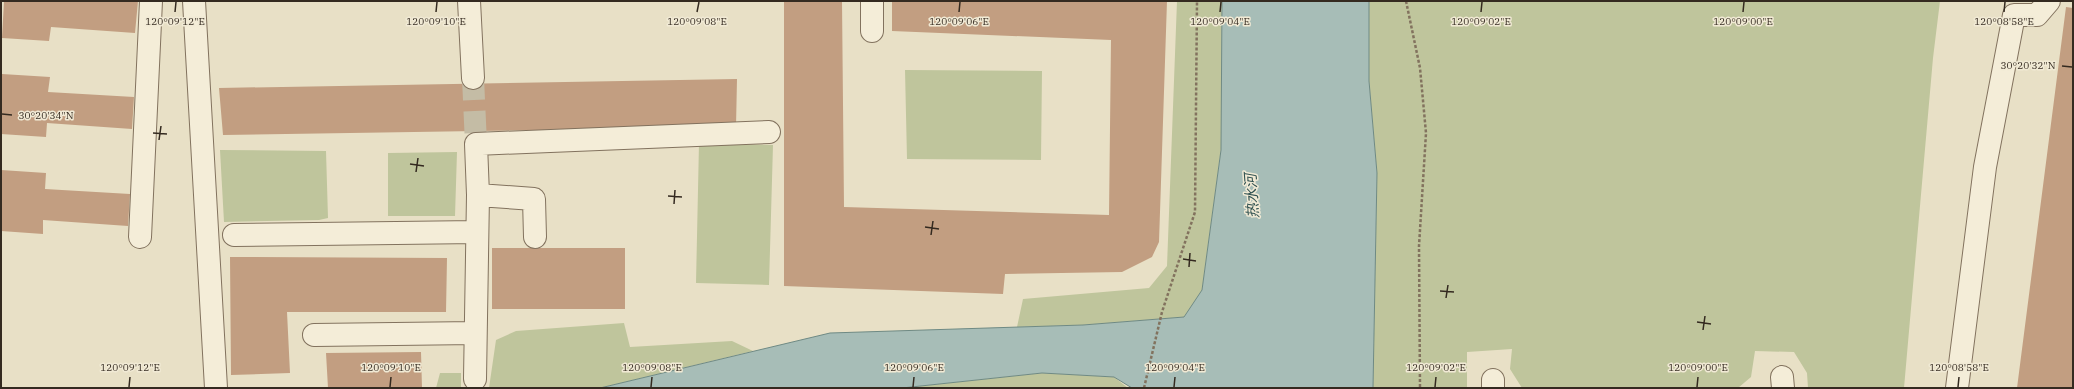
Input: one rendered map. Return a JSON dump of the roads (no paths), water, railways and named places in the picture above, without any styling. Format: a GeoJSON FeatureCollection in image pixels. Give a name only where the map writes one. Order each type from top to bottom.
{"type":"FeatureCollection","features":[{"type":"Feature","properties":{"kind":"street"},"geometry":{"type":"LineString","coordinates":[[140,237],[151,1]]}},
{"type":"Feature","properties":{"kind":"street"},"geometry":{"type":"LineString","coordinates":[[194,1],[216,388]]}},
{"type":"Feature","properties":{"kind":"street"},"geometry":{"type":"LineString","coordinates":[[469,1],[472,78]]}},
{"type":"Feature","properties":{"kind":"street"},"geometry":{"type":"LineString","coordinates":[[872,1],[872,31]]}},
{"type":"Feature","properties":{"kind":"street"},"geometry":{"type":"LineString","coordinates":[[1957,388],[1985,167],[2014,15],[2037,15],[2049,1]]}},
{"type":"Feature","properties":{"kind":"street"},"geometry":{"type":"LineString","coordinates":[[475,379],[478,195],[476,144],[769,132]]}},
{"type":"Feature","properties":{"kind":"street"},"geometry":{"type":"LineString","coordinates":[[478,195],[534,199],[535,237]]}},
{"type":"Feature","properties":{"kind":"street"},"geometry":{"type":"LineString","coordinates":[[234,235],[477,232]]}},
{"type":"Feature","properties":{"kind":"street"},"geometry":{"type":"LineString","coordinates":[[314,335],[475,333]]}},
{"type":"Feature","properties":{"kind":"water","name":"热水河"},"geometry":{"type":"Polygon","coordinates":[[[1222,1],[1369,1],[1369,81],[1377,173],[1373,388],[1132,388],[1114,377],[1042,373],[902,388],[600,388],[830,333],[1083,325],[1184,317],[1202,290],[1221,150],[1222,1]]]}},
{"type":"Feature","properties":{"kind":"tunnel"},"geometry":{"type":"LineString","coordinates":[[473,78],[476,144]]}}]}
